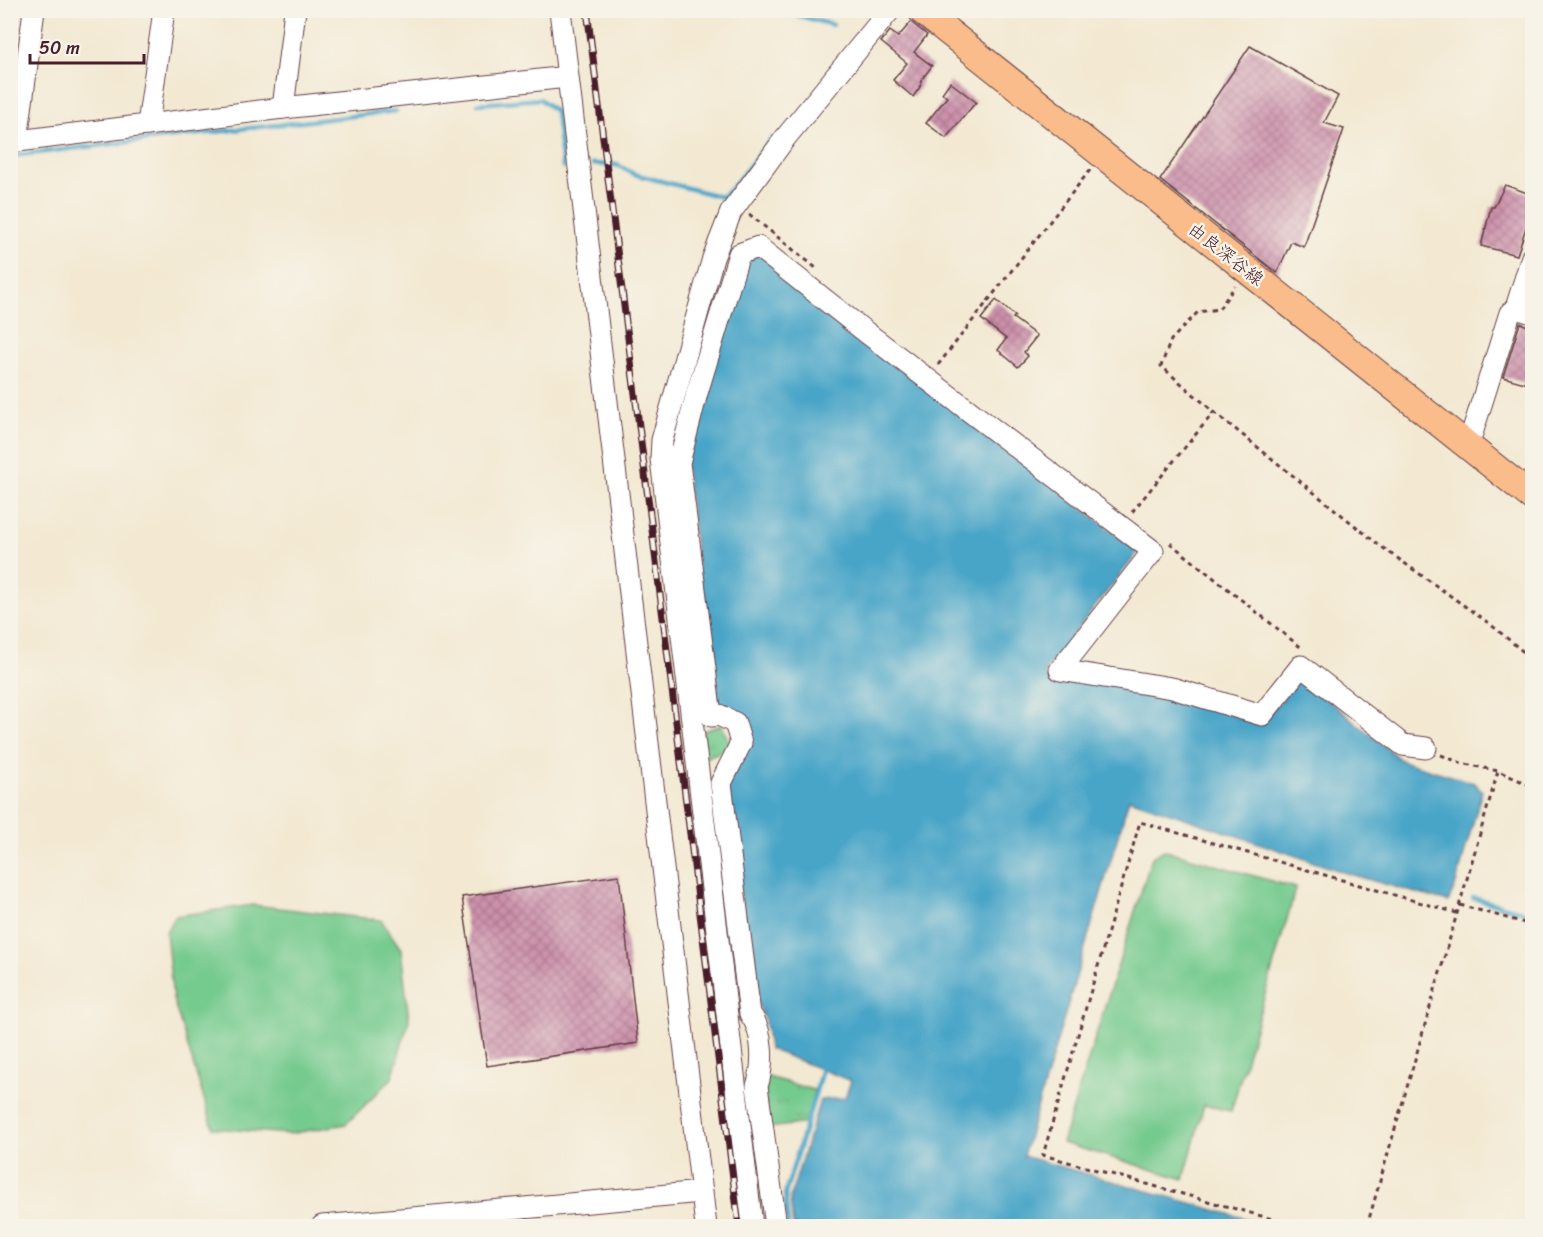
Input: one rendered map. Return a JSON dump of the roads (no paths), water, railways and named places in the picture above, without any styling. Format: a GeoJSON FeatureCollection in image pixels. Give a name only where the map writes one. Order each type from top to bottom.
{"type":"FeatureCollection","features":[{"type":"Feature","properties":{"kind":"main road","name":"由良深谷線"},"geometry":{"type":"LineString","coordinates":[[921,10],[1246,270],[1470,439],[1533,497]]}},
{"type":"Feature","properties":{"kind":"street"},"geometry":{"type":"LineString","coordinates":[[33,10],[14,141],[283,108],[567,77]]}},
{"type":"Feature","properties":{"kind":"street"},"geometry":{"type":"LineString","coordinates":[[148,125],[164,10]]}},
{"type":"Feature","properties":{"kind":"street"},"geometry":{"type":"LineString","coordinates":[[283,108],[295,10]]}},
{"type":"Feature","properties":{"kind":"street"},"geometry":{"type":"LineString","coordinates":[[560,10],[706,1227]]}},
{"type":"Feature","properties":{"kind":"street"},"geometry":{"type":"LineString","coordinates":[[752,1227],[661,459],[662,440],[713,258],[731,212],[786,137],[890,10]]}},
{"type":"Feature","properties":{"kind":"street"},"geometry":{"type":"LineString","coordinates":[[776,1227],[757,1086],[762,1071],[758,1024],[750,1014],[721,783],[741,743],[735,723],[719,715],[711,716],[680,463],[697,393],[739,255],[758,247],[1153,551],[1059,670],[1172,688],[1262,715],[1301,666],[1403,745],[1426,748]]}},
{"type":"Feature","properties":{"kind":"street"},"geometry":{"type":"LineString","coordinates":[[1470,439],[1510,313],[1524,311],[1533,257]]}},
{"type":"Feature","properties":{"kind":"street"},"geometry":{"type":"LineString","coordinates":[[728,1031],[741,1034],[760,1076]]}},
{"type":"Feature","properties":{"kind":"street"},"geometry":{"type":"LineString","coordinates":[[322,1227],[702,1192]]}},
{"type":"Feature","properties":{"kind":"water"},"geometry":{"type":"Polygon","coordinates":[[[758,252],[1138,552],[1043,673],[1165,690],[1258,725],[1302,678],[1402,761],[1474,783],[1482,791],[1455,887],[1448,902],[1346,873],[1129,799],[1023,1156],[1272,1226],[793,1226],[790,1198],[820,1100],[845,1098],[851,1081],[769,1049],[765,1021],[755,996],[725,783],[743,746],[712,690],[685,461],[741,258],[758,252]]]}},
{"type":"Feature","properties":{"kind":"waterway"},"geometry":{"type":"LineString","coordinates":[[777,10],[833,25]]}},
{"type":"Feature","properties":{"kind":"waterway"},"geometry":{"type":"LineString","coordinates":[[478,104],[540,99],[556,112],[563,167]]}},
{"type":"Feature","properties":{"kind":"waterway"},"geometry":{"type":"LineString","coordinates":[[10,156],[396,111]]}},
{"type":"Feature","properties":{"kind":"waterway"},"geometry":{"type":"LineString","coordinates":[[722,197],[772,138]]}},
{"type":"Feature","properties":{"kind":"waterway"},"geometry":{"type":"LineString","coordinates":[[593,164],[617,165],[634,174],[722,197]]}},
{"type":"Feature","properties":{"kind":"waterway"},"geometry":{"type":"LineString","coordinates":[[1473,898],[1532,914]]}},
{"type":"Feature","properties":{"kind":"waterway"},"geometry":{"type":"LineString","coordinates":[[788,1226],[785,1194],[823,1064]]}},
{"type":"Feature","properties":{"kind":"railway"},"geometry":{"type":"LineString","coordinates":[[587,10],[739,1226]]}}]}
